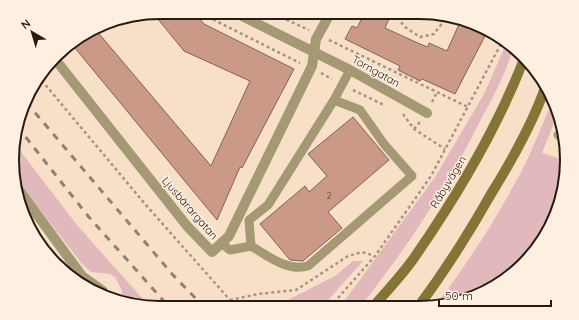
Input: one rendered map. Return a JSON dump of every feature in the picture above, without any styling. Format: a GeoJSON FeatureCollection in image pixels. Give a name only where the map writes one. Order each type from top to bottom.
{"type":"FeatureCollection","features":[{"type":"Feature","properties":{"kind":"main road","name":"Råbyvägen"},"geometry":{"type":"LineString","coordinates":[[378,301],[413,259],[448,206],[479,153],[509,95],[522,64]]}},
{"type":"Feature","properties":{"kind":"main road"},"geometry":{"type":"LineString","coordinates":[[423,301],[440,278],[515,154],[543,94]]}},
{"type":"Feature","properties":{"kind":"street","name":"Torngatan"},"geometry":{"type":"LineString","coordinates":[[248,19],[350,70],[427,113]]}},
{"type":"Feature","properties":{"kind":"street"},"geometry":{"type":"LineString","coordinates":[[314,52],[318,35],[327,19]]}},
{"type":"Feature","properties":{"kind":"street","name":"Ljusbärargatan"},"geometry":{"type":"LineString","coordinates":[[58,63],[187,226],[212,252],[229,236],[311,68],[314,52]]}},
{"type":"Feature","properties":{"kind":"street"},"geometry":{"type":"LineString","coordinates":[[24,197],[82,276],[91,283]]}},
{"type":"Feature","properties":{"kind":"lane"},"geometry":{"type":"LineString","coordinates":[[251,246],[249,220],[268,205],[334,100],[350,70]]}},
{"type":"Feature","properties":{"kind":"lane"},"geometry":{"type":"LineString","coordinates":[[221,244],[230,250],[251,246],[290,267],[299,268],[308,266],[412,176],[384,144],[360,110],[334,100]]}},
{"type":"Feature","properties":{"kind":"path"},"geometry":{"type":"LineString","coordinates":[[212,19],[390,108]]}},
{"type":"Feature","properties":{"kind":"path"},"geometry":{"type":"LineString","coordinates":[[285,19],[468,107]]}},
{"type":"Feature","properties":{"kind":"path"},"geometry":{"type":"LineString","coordinates":[[399,19],[405,27],[420,37],[434,34],[444,21]]}},
{"type":"Feature","properties":{"kind":"path"},"geometry":{"type":"LineString","coordinates":[[43,82],[150,210],[231,301]]}},
{"type":"Feature","properties":{"kind":"path"},"geometry":{"type":"LineString","coordinates":[[397,111],[404,115],[414,129],[445,149]]}},
{"type":"Feature","properties":{"kind":"shaded area"},"geometry":{"type":"Polygon","coordinates":[[[504,48],[512,54],[510,59],[494,95],[440,194],[394,263],[365,301],[344,301],[435,177],[484,94],[504,48]]]}},
{"type":"Feature","properties":{"kind":"shaded area"},"geometry":{"type":"Polygon","coordinates":[[[550,107],[554,122],[542,153],[560,159],[560,169],[553,205],[541,230],[531,246],[519,260],[505,272],[490,282],[464,294],[440,299],[502,207],[533,146],[550,107]]]}},
{"type":"Feature","properties":{"kind":"shaded area"},"geometry":{"type":"Polygon","coordinates":[[[19,149],[77,225],[144,300],[121,295],[122,291],[115,277],[110,274],[91,272],[82,264],[22,186],[19,169],[19,149]]]}},
{"type":"Feature","properties":{"kind":"shaded area"},"geometry":{"type":"Polygon","coordinates":[[[353,261],[363,261],[327,301],[277,301],[288,300],[335,276],[353,261]]]}},
{"type":"Feature","properties":{"kind":"building"},"geometry":{"type":"Polygon","coordinates":[[[158,19],[200,19],[204,24],[294,69],[242,168],[240,167],[217,220],[75,48],[99,34],[211,166],[250,81],[184,51],[158,19]]]}},
{"type":"Feature","properties":{"kind":"building"},"geometry":{"type":"Polygon","coordinates":[[[362,19],[389,19],[385,28],[428,47],[429,43],[447,51],[459,25],[485,36],[455,94],[422,79],[420,81],[398,70],[400,66],[345,39],[352,26],[357,28],[362,19]]]}},
{"type":"Feature","properties":{"kind":"building"},"geometry":{"type":"Polygon","coordinates":[[[353,117],[389,160],[328,212],[342,228],[303,261],[290,260],[260,224],[305,186],[309,192],[327,176],[308,154],[353,117]]]}},
{"type":"Feature","properties":{"kind":"railway"},"geometry":{"type":"LineString","coordinates":[[30,106],[173,275],[198,301]]}},
{"type":"Feature","properties":{"kind":"railway"},"geometry":{"type":"LineString","coordinates":[[22,132],[88,216],[164,301]]}}]}
